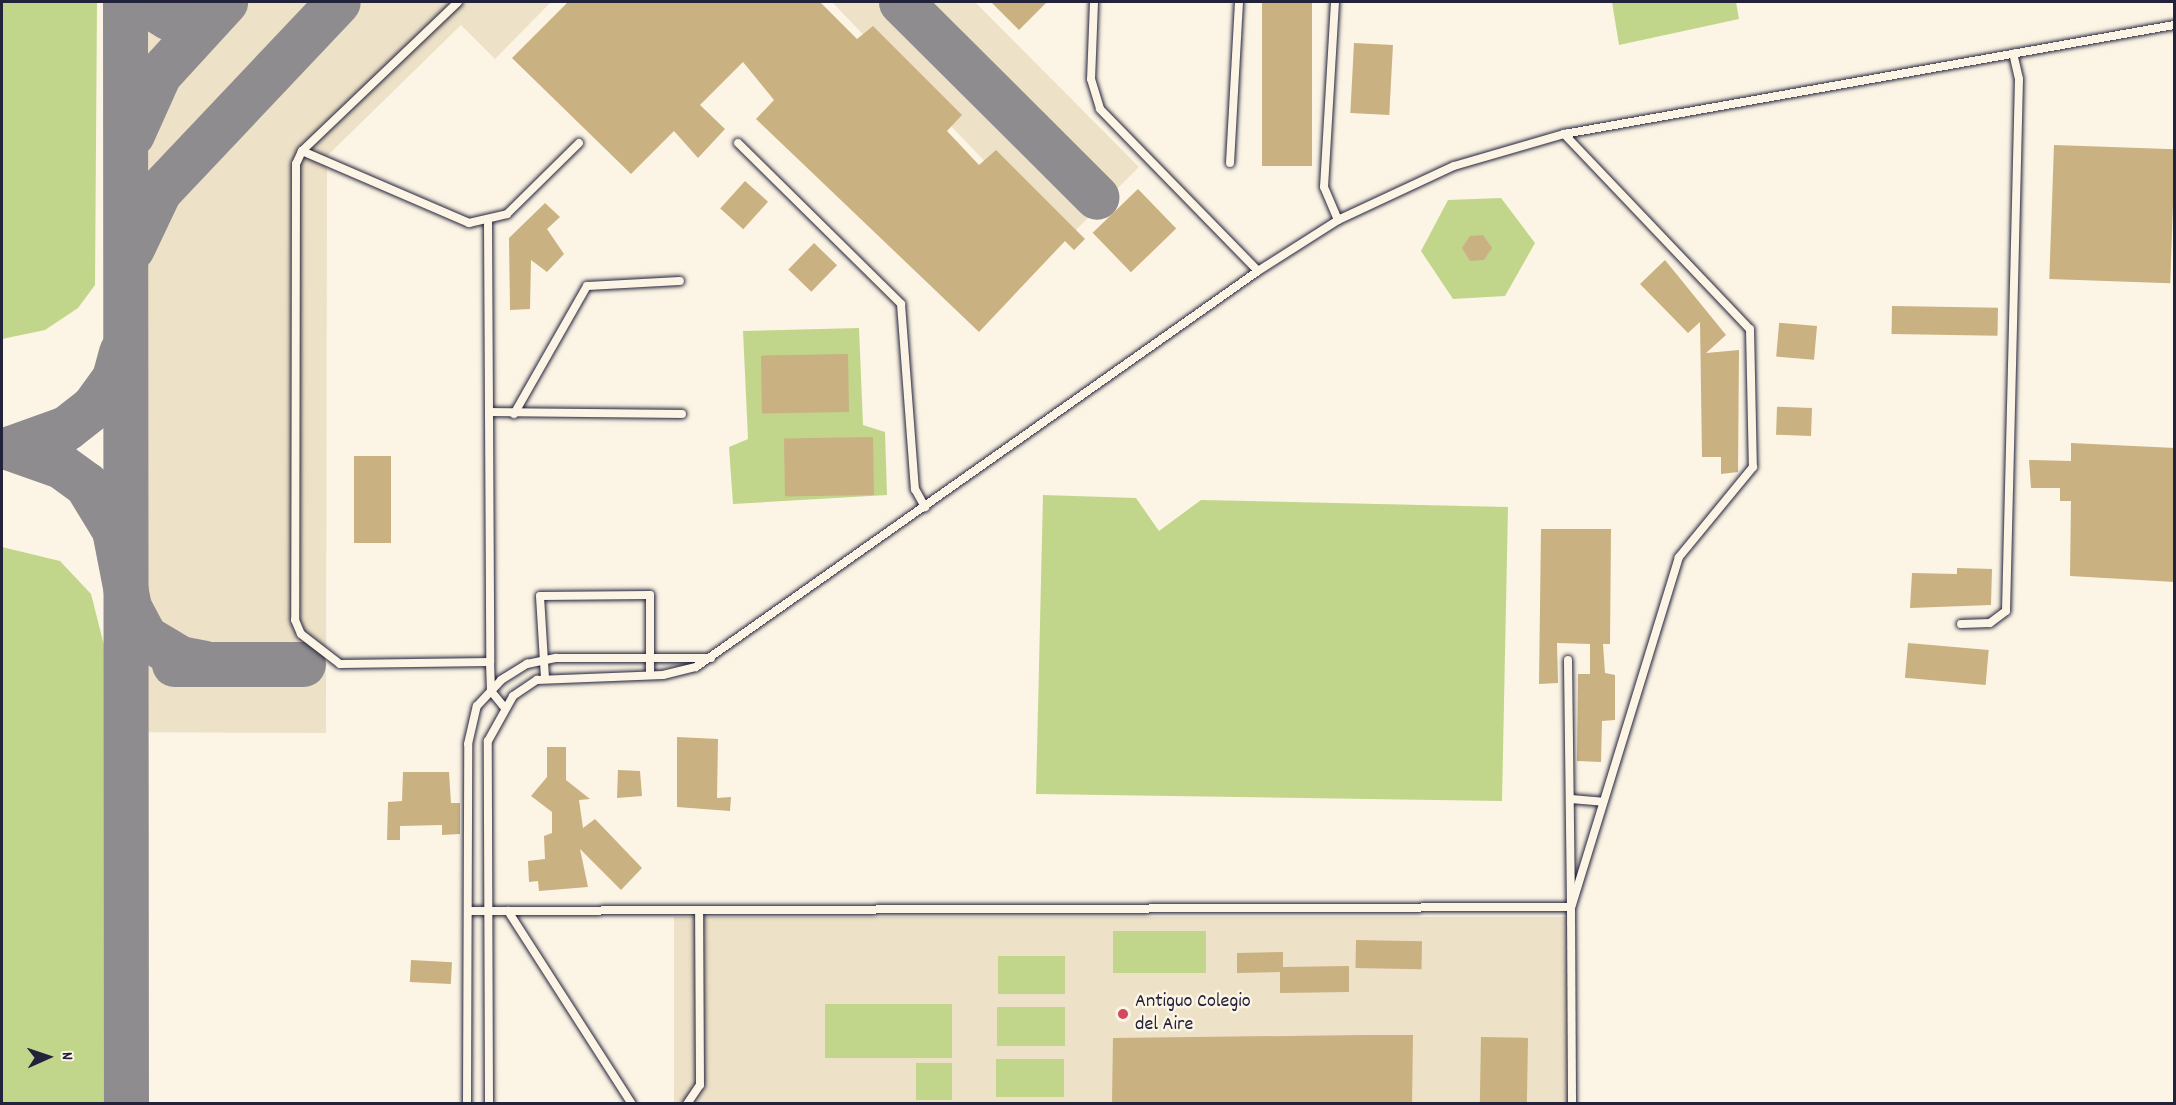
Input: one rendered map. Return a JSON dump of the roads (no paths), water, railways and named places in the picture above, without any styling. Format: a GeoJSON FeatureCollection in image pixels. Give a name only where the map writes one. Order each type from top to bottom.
{"type":"FeatureCollection","features":[{"type":"Feature","properties":{"kind":"lane"},"geometry":{"type":"LineString","coordinates":[[458,2],[302,151],[296,164],[295,620],[301,634],[340,664],[490,662]]}},
{"type":"Feature","properties":{"kind":"lane"},"geometry":{"type":"LineString","coordinates":[[1094,2],[1091,79],[1100,109],[1258,271]]}},
{"type":"Feature","properties":{"kind":"lane"},"geometry":{"type":"LineString","coordinates":[[1230,164],[1239,2]]}},
{"type":"Feature","properties":{"kind":"lane"},"geometry":{"type":"LineString","coordinates":[[1335,2],[1324,187],[1338,220]]}},
{"type":"Feature","properties":{"kind":"lane"},"geometry":{"type":"LineString","coordinates":[[489,1104],[488,741],[513,696],[545,678],[679,672],[712,657],[1258,271],[1338,220],[1454,166],[1564,134],[2175,25]]}},
{"type":"Feature","properties":{"kind":"lane"},"geometry":{"type":"LineString","coordinates":[[1961,624],[1990,623],[2006,611],[2019,80],[2013,54]]}},
{"type":"Feature","properties":{"kind":"lane"},"geometry":{"type":"LineString","coordinates":[[1564,134],[1750,329],[1753,467],[1679,557],[1571,907]]}},
{"type":"Feature","properties":{"kind":"lane"},"geometry":{"type":"LineString","coordinates":[[302,151],[470,224],[488,222],[507,214],[579,143]]}},
{"type":"Feature","properties":{"kind":"lane"},"geometry":{"type":"LineString","coordinates":[[738,143],[901,304],[915,489],[925,507]]}},
{"type":"Feature","properties":{"kind":"lane"},"geometry":{"type":"LineString","coordinates":[[488,222],[491,691],[505,708]]}},
{"type":"Feature","properties":{"kind":"lane"},"geometry":{"type":"LineString","coordinates":[[514,414],[587,286],[680,281]]}},
{"type":"Feature","properties":{"kind":"lane"},"geometry":{"type":"LineString","coordinates":[[491,412],[682,414]]}},
{"type":"Feature","properties":{"kind":"lane"},"geometry":{"type":"LineString","coordinates":[[545,678],[540,662],[540,596],[650,595],[650,675]]}},
{"type":"Feature","properties":{"kind":"lane"},"geometry":{"type":"LineString","coordinates":[[467,1104],[468,744],[477,706],[491,691],[527,664],[712,657]]}},
{"type":"Feature","properties":{"kind":"lane"},"geometry":{"type":"LineString","coordinates":[[1568,660],[1572,1104]]}},
{"type":"Feature","properties":{"kind":"lane"},"geometry":{"type":"LineString","coordinates":[[1571,799],[1604,802]]}},
{"type":"Feature","properties":{"kind":"lane"},"geometry":{"type":"LineString","coordinates":[[468,911],[1571,907]]}},
{"type":"Feature","properties":{"kind":"lane"},"geometry":{"type":"LineString","coordinates":[[687,1104],[700,1085],[699,910]]}},
{"type":"Feature","properties":{"kind":"lane"},"geometry":{"type":"LineString","coordinates":[[508,911],[632,1104]]}},
{"type":"Feature","properties":{"kind":"place","name":"Antiguo Colegio del Aire"},"geometry":{"type":"Point","coordinates":[1123,1014]}}]}
